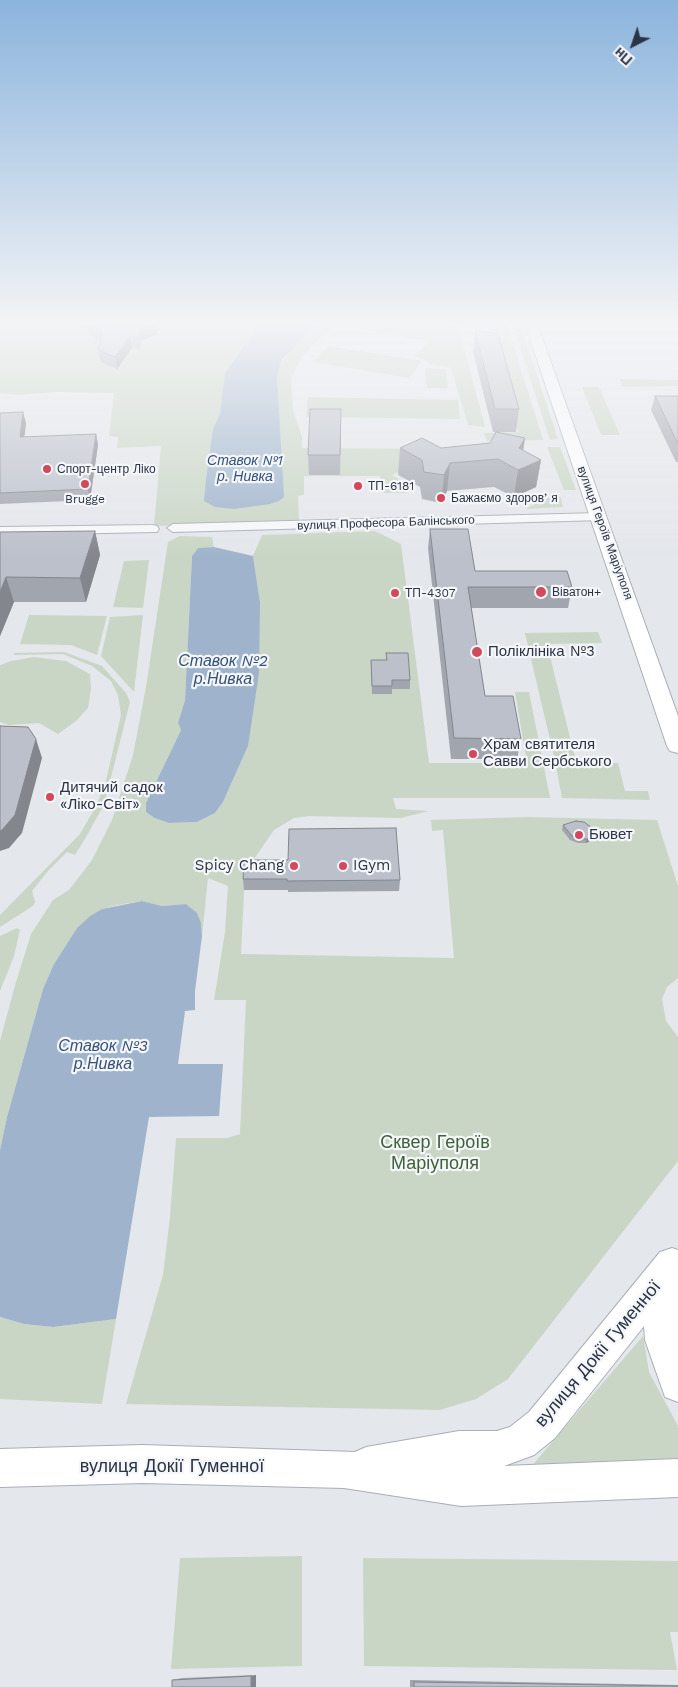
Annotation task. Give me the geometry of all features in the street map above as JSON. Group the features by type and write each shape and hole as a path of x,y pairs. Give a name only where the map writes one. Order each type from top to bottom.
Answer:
{"street":[{"name":"вулиця Героїв Маріуполя","path":"558,400 678,746"},
{"name":"вулиця Професора Балінського","path":"173,528 599,517"},
{"path":"0,531 153,529"},
{"path":"675,1260 660,1299 662,1340 678,1384"},
{"name":"вулиця Докії Гуменної","path":"344,1469 459,1450 497,1450 521,1442 542,1425 675,1260"},
{"name":"вулиця Докії Гуменної","path":"0,1468 143,1464 344,1469 461,1487 678,1478"}],"green space":[{"path":"113,400 292,400 293,410 302,437 302,448 454,449 392,475 410,486 407,493 383,493 380,476 304,476 304,495 298,496 299,523 154,526 161,446 117,448 118,437 109,436"},
{"path":"308,400 444,400 458,400 460,419 306,417"},
{"path":"460,400 478,400 485,427 468,425"},
{"path":"509,400 530,400 543,440 487,441 484,433 518,432"},
{"path":"537,400 545,400 558,439 550,440"},
{"path":"587,400 605,400 620,435 601,435"},
{"path":"547,447 560,447 576,490 564,490"},
{"path":"554,495 559,495 563,507 525,509"},
{"name":"Сквер Героїв Маріуполя","path":"375,531 401,544 429,763 527,763 515,692 529,692 550,798 393,798 396,809 428,811 401,818 309,816 294,818 274,830 245,872 241,954 454,958 443,830 432,831 431,820 526,817 657,820 678,886 678,978 667,987 662,999 666,1021 678,1037 678,1161 508,1379 476,1399 440,1410 126,1404 163,1275 176,1138 227,1138 240,1134 246,1000 214,1000 225,932 228,886 208,878 202,936 201,923 186,904 162,906 142,901 102,909 90,916 77,928 54,964 43,989 7,1117 0,1150 0,1041 14,989 31,934 53,900 69,890 92,860 112,820 133,755 146,687 168,542 180,536 212,537 214,547 198,548 192,556 185,700 178,723 181,730 146,803 169,823 197,822 215,813 223,802 248,746 260,602 253,556 262,535"},
{"path":"149,560 143,608 113,607 124,561"},
{"path":"29,615 107,616 97,655 71,645 20,644"},
{"path":"143,615 134,692 101,656 110,617"},
{"path":"598,632 602,643 547,644 576,762 618,763 625,791 648,791 650,800 562,798 525,633"},
{"path":"64,652 102,666 126,693 130,702 104,805 86,837 75,855 67,852 32,891 35,902 33,906 0,927 0,915 80,834 95,808 105,785 121,715 118,695 111,681 92,666 63,654 14,655 14,653"},
{"path":"34,657 66,661 90,674 91,688 88,708 76,721 58,734 39,723 9,725 0,722 0,665"},
{"path":"17,928 20,930 14,956 0,991 0,936"},
{"path":"0,1317 24,1324 53,1327 116,1319 102,1404 0,1399"},
{"path":"643,1336 649,1372 678,1426 678,1466 530,1468"},
{"path":"302,1556 302,1666 171,1669 180,1558"},
{"path":"363,1558 678,1561 678,1632 670,1632 677,1670 364,1666"}],"water":[{"name":"Ставок №1 р. Нивка","path":"222,400 278,400 284,497 279,501 234,509 215,507 204,501 213,429 220,414"},
{"name":"Ставок №2 р.Нивка","path":"214,547 253,556 260,602 259,673 248,746 223,802 215,813 197,822 169,823 155,818 146,812 146,803 181,730 178,723 185,700 192,556 198,548"},
{"name":"Ставок №3 р.Нивка","path":"142,901 162,906 186,904 197,913 201,923 202,936 195,991 195,1010 185,1011 178,1064 223,1064 219,1116 149,1117 116,1319 53,1327 24,1324 0,1317 0,1150 7,1117 43,989 54,964 77,928 90,916 102,909"}],"building":[{"path":"493,400 516,400 519,409 495,409"},
{"path":"657,400 678,400 678,444"},
{"path":"310,409 341,409 340,455 308,455"},
{"name":"Спорт-центр Ліко","path":"23,412 20,437 96,434 88,489 0,493 0,413"},
{"path":"496,432 525,438 519,448 541,460 518,470 498,459 450,463 444,475 424,472 422,460 400,448 422,438 441,448 490,443"},
{"path":"430,529 468,529 475,571 567,571 572,587 468,587 485,696 513,696 521,739 454,738"},
{"path":"95,531 80,578 6,577 0,592 0,532"},
{"path":"386,653 408,653 410,680 392,680 392,686 372,686 371,660 387,660"},
{"path":"0,726 28,727 36,739 15,815 0,831"},
{"path":"576,821 584,822 599,833 587,839 579,839 572,836 563,825"},
{"path":"396,828 400,880 287,881 287,879 243,879 244,860 288,860 289,829"},
{"path":"251,1676 251,1687 172,1687 172,1680"},
{"path":"414,1682 678,1686 678,1687 414,1687"}],"place":[{"name":"Спорт-центр Ліко","path":"47,469"},
{"name":"Brugge","path":"85,484"},
{"name":"ТП-6181","path":"358,486"},
{"name":"Бажаємо здоровʼя","path":"441,498"},
{"name":"Віватон+","path":"541,592"},
{"name":"ТП-4307","path":"395,593"},
{"name":"Поліклініка №3","path":"477,652"},
{"name":"Храм святителя Савви Сербського","path":"473,754"},
{"name":"Дитячий садок «Ліко-Світ»","path":"50,797"},
{"name":"Бювет","path":"579,835"},
{"name":"Spicy Chang","path":"294,866"},
{"name":"IGym","path":"343,866"}]}
